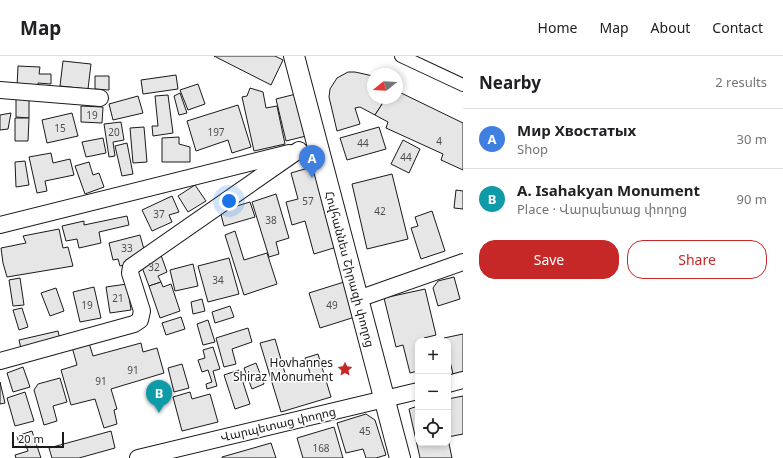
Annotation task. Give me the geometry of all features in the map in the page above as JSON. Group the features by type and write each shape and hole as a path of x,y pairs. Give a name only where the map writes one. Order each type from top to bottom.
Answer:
{"street":[{"name":"Հովհաննես Շիրազի փողոց","path":"294,56 400,458"},
{"path":"401,56 463,85"},
{"path":"0,90 100,98"},
{"path":"0,225 299,150 317,144"},
{"path":"0,361 134,324 140,320 142,311 130,273 131,267 299,150"},
{"path":"358,299 463,262"},
{"path":"451,383 463,380"},
{"name":"Վարպետաց փողոց","path":"138,458 415,392"}],"building":[{"path":"214,56 275,56 283,60 271,85"},
{"path":"63,61 91,64 88,89 60,86"},
{"path":"18,66 40,67 39,74 51,74 51,84 38,83 38,88 17,87"},
{"path":"348,72 367,75 367,104 382,104 375,115 360,107 355,108 360,124 337,131 329,97 330,89 337,78"},
{"path":"176,75 178,89 143,94 141,80"},
{"path":"95,76 109,76 109,90 95,89"},
{"path":"198,84 205,104 188,110 180,90"},
{"path":"250,88 263,92 266,108 277,106 285,144 254,151 242,97 247,96"},
{"path":"180,93 187,113 179,115 174,96"},
{"path":"296,94 306,136 286,141 276,99"},
{"path":"403,94 463,123 463,170 441,160 443,154 386,128 388,122 375,115 382,104 403,104"},
{"path":"16,95 29,95 29,118 16,117"},
{"path":"168,95 173,133 153,136 152,126 158,126 155,96"},
{"path":"138,96 143,113 113,120 109,104"},
{"path":"238,105 251,147 232,153 228,140 196,151 187,121"},
{"path":"81,106 103,107 102,123 81,122"},
{"path":"11,113 8,129 0,130 0,115"},
{"path":"72,113 78,136 47,143 42,120"},
{"path":"15,118 29,118 28,141 15,141"},
{"path":"121,122 124,140 113,142 115,156 109,157 104,124"},
{"path":"144,127 147,162 133,163 130,128"},
{"path":"379,127 386,149 347,160 340,138"},
{"path":"179,137 179,144 190,147 190,162 162,162 162,138"},
{"path":"103,138 106,153 86,157 82,142"},
{"path":"403,140 420,149 409,173 391,164"},
{"path":"127,143 133,174 122,176 115,146"},
{"path":"51,153 53,163 70,159 74,175 45,181 47,191 37,193 29,157"},
{"path":"25,161 29,185 16,187 15,162"},
{"path":"89,162 93,175 99,173 104,187 85,194 75,166"},
{"path":"315,166 337,247 314,254 305,221 292,225 286,202 298,199 291,173"},
{"path":"392,174 408,239 367,249 352,184"},
{"path":"195,185 206,201 188,212 178,196"},
{"path":"456,190 463,191 463,209 454,208"},
{"path":"276,194 289,238 276,242 279,254 269,257 252,202"},
{"path":"172,196 179,212 169,215 172,222 152,231 142,210"},
{"path":"250,202 255,217 224,226 220,211"},
{"path":"432,211 445,251 421,259 411,228 418,226 415,217"},
{"path":"127,216 129,225 99,232 101,243 79,248 77,239 66,241 62,226 84,221 84,225"},
{"path":"59,229 63,248 68,247 73,266 7,277 1,248 26,243 23,236"},
{"path":"235,231 244,260 267,253 277,284 244,295 225,235"},
{"path":"140,235 145,253 131,257 133,263 120,266 118,259 113,260 109,243"},
{"path":"161,255 167,272 158,276 161,282 149,286 140,262"},
{"path":"229,258 239,294 208,302 198,266"},
{"path":"193,264 198,286 175,291 170,270"},
{"path":"454,277 460,299 438,306 433,288 438,281"},
{"path":"20,278 24,305 13,306 9,280"},
{"path":"161,282 163,287 171,284 180,311 160,318 149,286"},
{"path":"344,282 355,317 320,328 309,293"},
{"path":"127,284 131,310 110,313 106,287"},
{"path":"94,287 101,318 80,322 73,292"},
{"path":"56,288 64,311 50,316 41,293"},
{"path":"425,289 436,335 424,338 415,338 415,372 410,373 403,345 396,347 384,298"},
{"path":"202,299 205,311 193,314 191,302"},
{"path":"230,306 234,317 215,323 212,312"},
{"path":"22,308 28,327 19,330 13,310"},
{"path":"181,317 185,329 166,335 162,323"},
{"path":"208,320 215,342 203,345 197,324"},
{"path":"248,328 252,342 232,349 236,364 224,367 216,338"},
{"path":"58,331 60,340 21,349 19,340"},
{"path":"463,334 463,372 453,374 451,366 451,338 444,338"},
{"path":"275,339 287,380 310,373 305,358 318,354 331,397 281,412 260,343"},
{"path":"89,343 93,356 141,343 143,352 157,348 164,373 111,389 117,409 114,410 117,424 104,428 95,399 71,405 61,370 77,365 72,347"},
{"path":"213,347 220,369 213,371 217,386 207,389 206,384 212,382 208,370 202,372 198,360 205,358 203,350"},
{"path":"256,363 264,384 252,389 244,368"},
{"path":"182,364 189,388 174,392 168,368"},
{"path":"23,367 30,387 13,392 7,373"},
{"path":"239,370 250,404 235,409 224,375"},
{"path":"60,378 67,402 53,406 57,421 44,425 34,390 38,384"},
{"path":"0,382 5,403 0,404"},
{"path":"25,392 34,421 15,426 7,398"},
{"path":"190,392 192,399 210,394 218,422 182,431 173,397"},
{"path":"463,396 463,434 451,436 451,410 451,398"},
{"path":"415,407 415,436 409,409"},
{"path":"366,414 375,420 386,455 376,458 366,458 363,449 346,453 337,423"},
{"path":"334,427 343,458 303,458 297,438"},
{"path":"32,431 41,458 16,458 15,455 28,451 24,441 19,443 17,436"},
{"path":"111,431 115,448 79,458 52,458 49,448"},
{"path":"271,443 276,458 222,458 222,457"},
{"path":"417,446 449,446 452,458 420,458"}],"place":[{"name":"Мир Хвостатых","path":"312,178"},
{"name":"Hovhannes Shiraz Monument","path":"345,369"},
{"name":"A. Isahakyan Monument","path":"159,413"}]}
